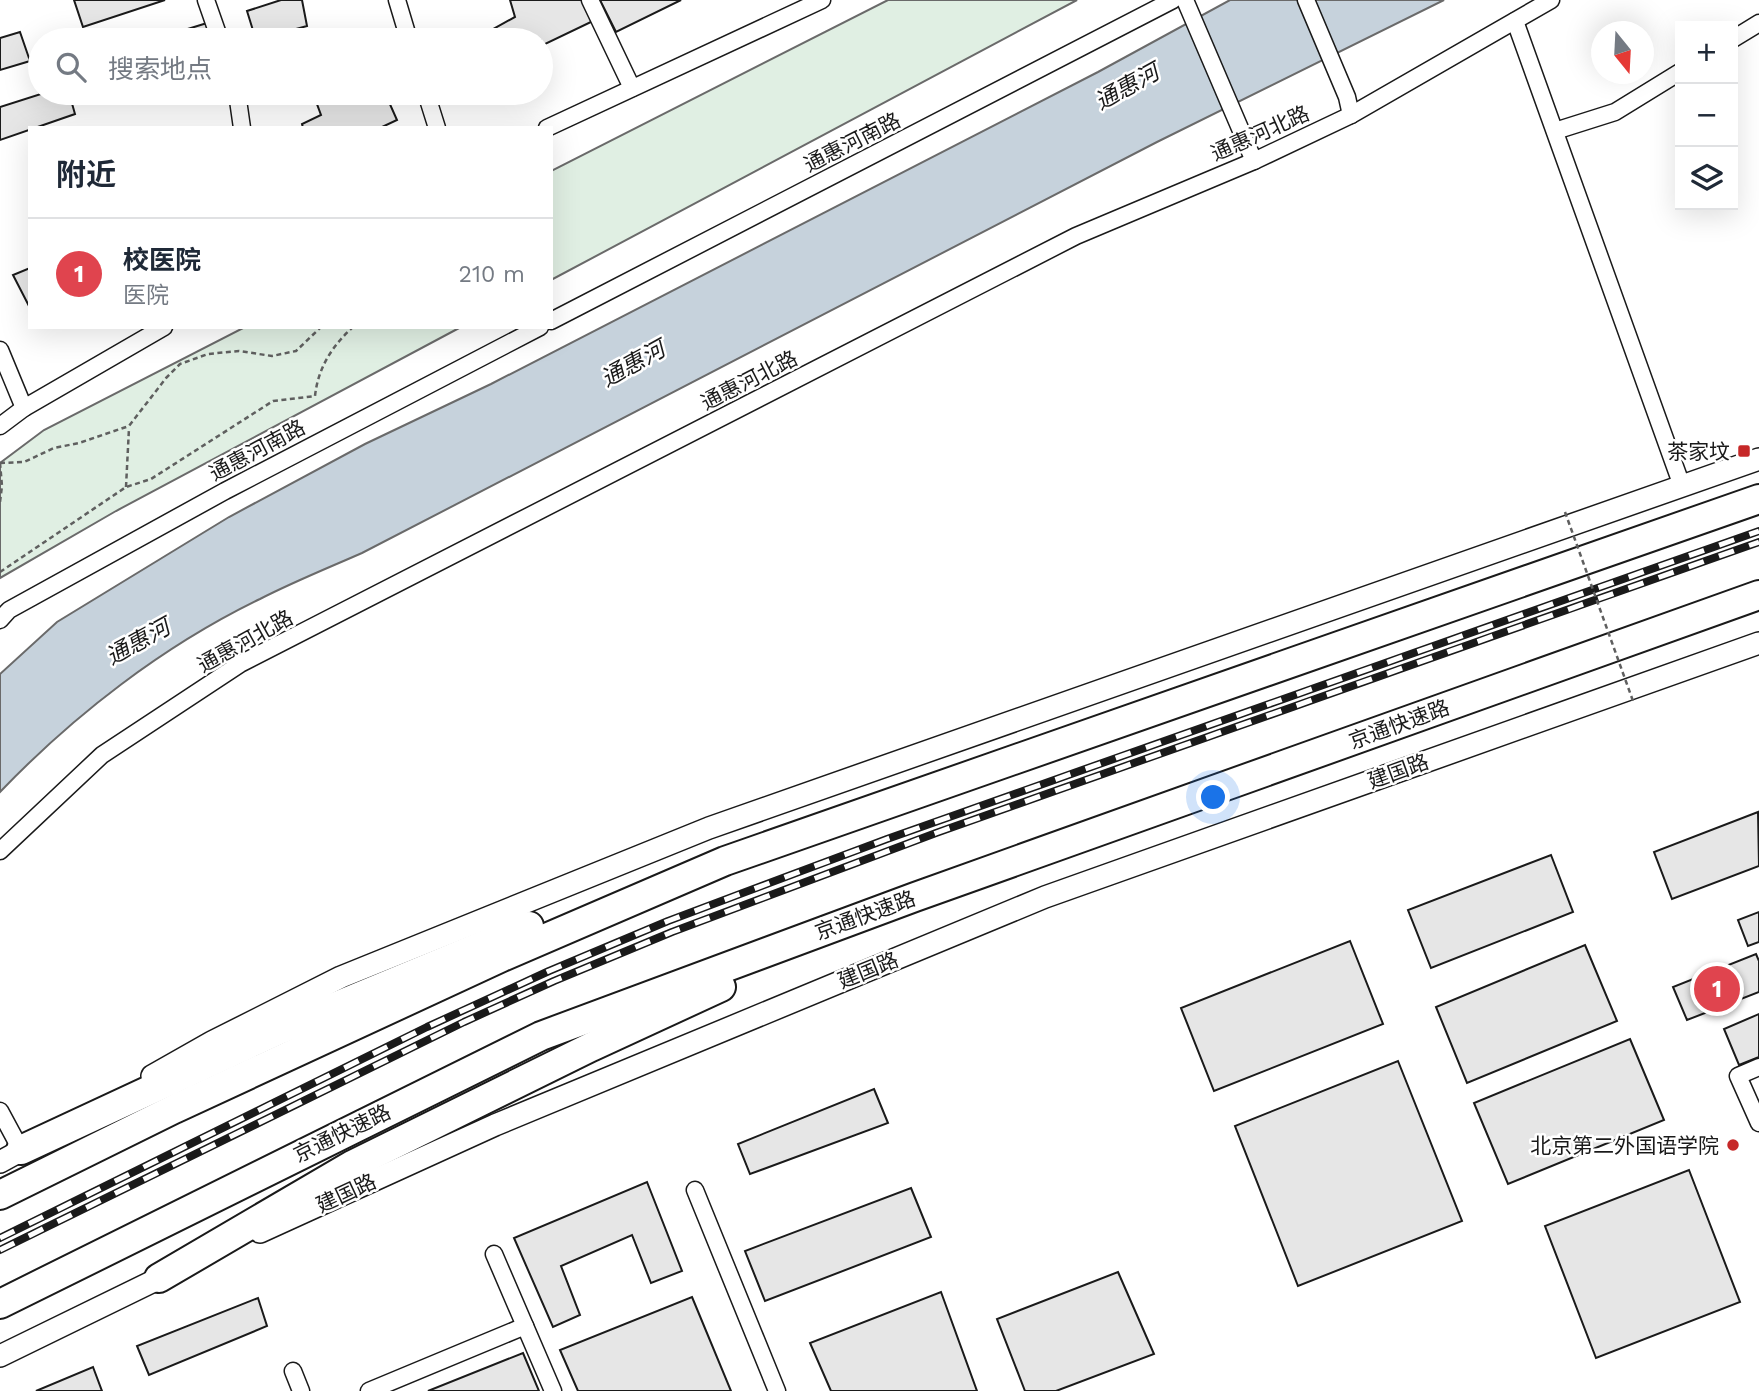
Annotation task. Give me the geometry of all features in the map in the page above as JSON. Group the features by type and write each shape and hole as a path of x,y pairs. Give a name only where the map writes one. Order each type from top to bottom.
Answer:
{"highway":[{"path":"11,1156 279,1030 516,930 725,861 1759,499"},
{"name":"京通快速路","path":"0,1304 541,1036 915,897 1759,595"},
{"path":"0,1195 174,1109 489,963 725,861"},
{"path":"159,1278 352,1165 592,1047 915,897"}],"main road":[{"path":"11,1156 212,1042 341,977 520,903 723,823 1759,459"},
{"name":"建国路","path":"0,1356 159,1278 495,1125 1045,897 1759,643"}],"street":[{"path":"206,0 216,28"},
{"path":"397,0 405,28"},
{"path":"590,0 632,88"},
{"path":"551,126 822,0"},
{"name":"通惠河南路","path":"553,320 1173,0"},
{"path":"1185,0 1254,160"},
{"path":"1306,0 1347,97 1351,115"},
{"name":"通惠河北路","path":"0,850 102,755 240,664 1076,236 1254,160 1351,115 1550,0"},
{"path":"1515,21 1682,486"},
{"path":"1738,36 1759,23"},
{"path":"1555,131 1615,112 1675,75"},
{"path":"239,105 242,126"},
{"path":"430,105 436,126"},
{"path":"0,426 24,408 161,329"},
{"name":"通惠河南路","path":"0,620 9,610 225,491 536,329"},
{"path":"0,350 24,408"},
{"path":"1759,1068 1738,1076 1759,1123"},
{"path":"0,1111 11,1156"},
{"path":"695,1190 777,1391"},
{"path":"494,1254 553,1391"},
{"path":"369,1391 525,1326"},
{"path":"293,1371 301,1391"}],"path":[{"path":"0,502 0,463 24,462 54,448 79,443 129,426 180,364 208,354 239,351 272,356 296,351 319,329"},
{"path":"0,572 126,487 151,479 273,401 314,397 316,383 330,351 351,329"},
{"path":"126,487 129,426"},
{"path":"1565,512 1633,701"}],"green space":[{"path":"888,0 1077,0 553,279 553,170"},
{"path":"241,329 457,329 116,511 0,578 0,463 44,430"}],"water":[{"name":"通惠河","path":"1230,0 1444,0 1157,142 362,553 224,618 121,684 58,736 0,792 0,674 57,622 229,517 365,444 491,384 1098,72"}],"building":[{"path":"74,0 165,0 83,27"},
{"path":"281,0 302,0 307,26 252,28 247,11"},
{"path":"510,0 582,0 593,21 553,40 553,28 495,28 515,17"},
{"path":"600,0 681,0 616,32"},
{"path":"207,23 209,28 191,28"},
{"path":"20,32 28,62 0,70 0,38"},
{"path":"28,98 28,105 72,105 75,114 40,126 28,126 28,130 0,140 0,107"},
{"path":"317,105 390,105 397,120 384,126 302,126 321,115"},
{"path":"28,269 28,304 13,275"},
{"path":"1758,812 1759,866 1672,899 1654,852"},
{"path":"1551,855 1573,912 1431,968 1408,910"},
{"path":"1759,912 1759,942 1748,946 1738,920"},
{"path":"1350,941 1383,1024 1214,1091 1181,1008"},
{"path":"1585,945 1617,1021 1467,1083 1436,1007"},
{"path":"1756,954 1759,961 1759,992 1687,1020 1673,987"},
{"path":"1759,1014 1759,1057 1739,1065 1724,1029"},
{"path":"1630,1039 1664,1120 1508,1184 1474,1103"},
{"path":"1398,1061 1462,1221 1298,1286 1235,1126"},
{"path":"874,1089 888,1123 750,1174 738,1144"},
{"path":"1689,1170 1740,1302 1596,1358 1545,1226"},
{"path":"647,1182 682,1271 651,1283 632,1235 561,1266 580,1315 553,1327 514,1238"},
{"path":"911,1188 931,1237 765,1301 745,1251"},
{"path":"1118,1272 1154,1354 1056,1391 1025,1391 997,1319"},
{"path":"941,1292 977,1391 831,1391 810,1343"},
{"path":"692,1297 731,1391 578,1391 560,1350"},
{"path":"258,1298 267,1326 149,1375 137,1346"},
{"path":"523,1353 539,1391 428,1391"},
{"path":"93,1367 102,1391 36,1391"}],"railway":[{"path":"0,1238 427,1027 549,971 668,921 887,839 1759,531"},
{"path":"0,1250 464,1022 672,932 936,833 1759,542"}],"place":[{"name":"茶家坟","path":"1744,451"},
{"name":"校医院","path":"1717,989"},
{"name":"北京第二外国语学院","path":"1733,1145"}]}
